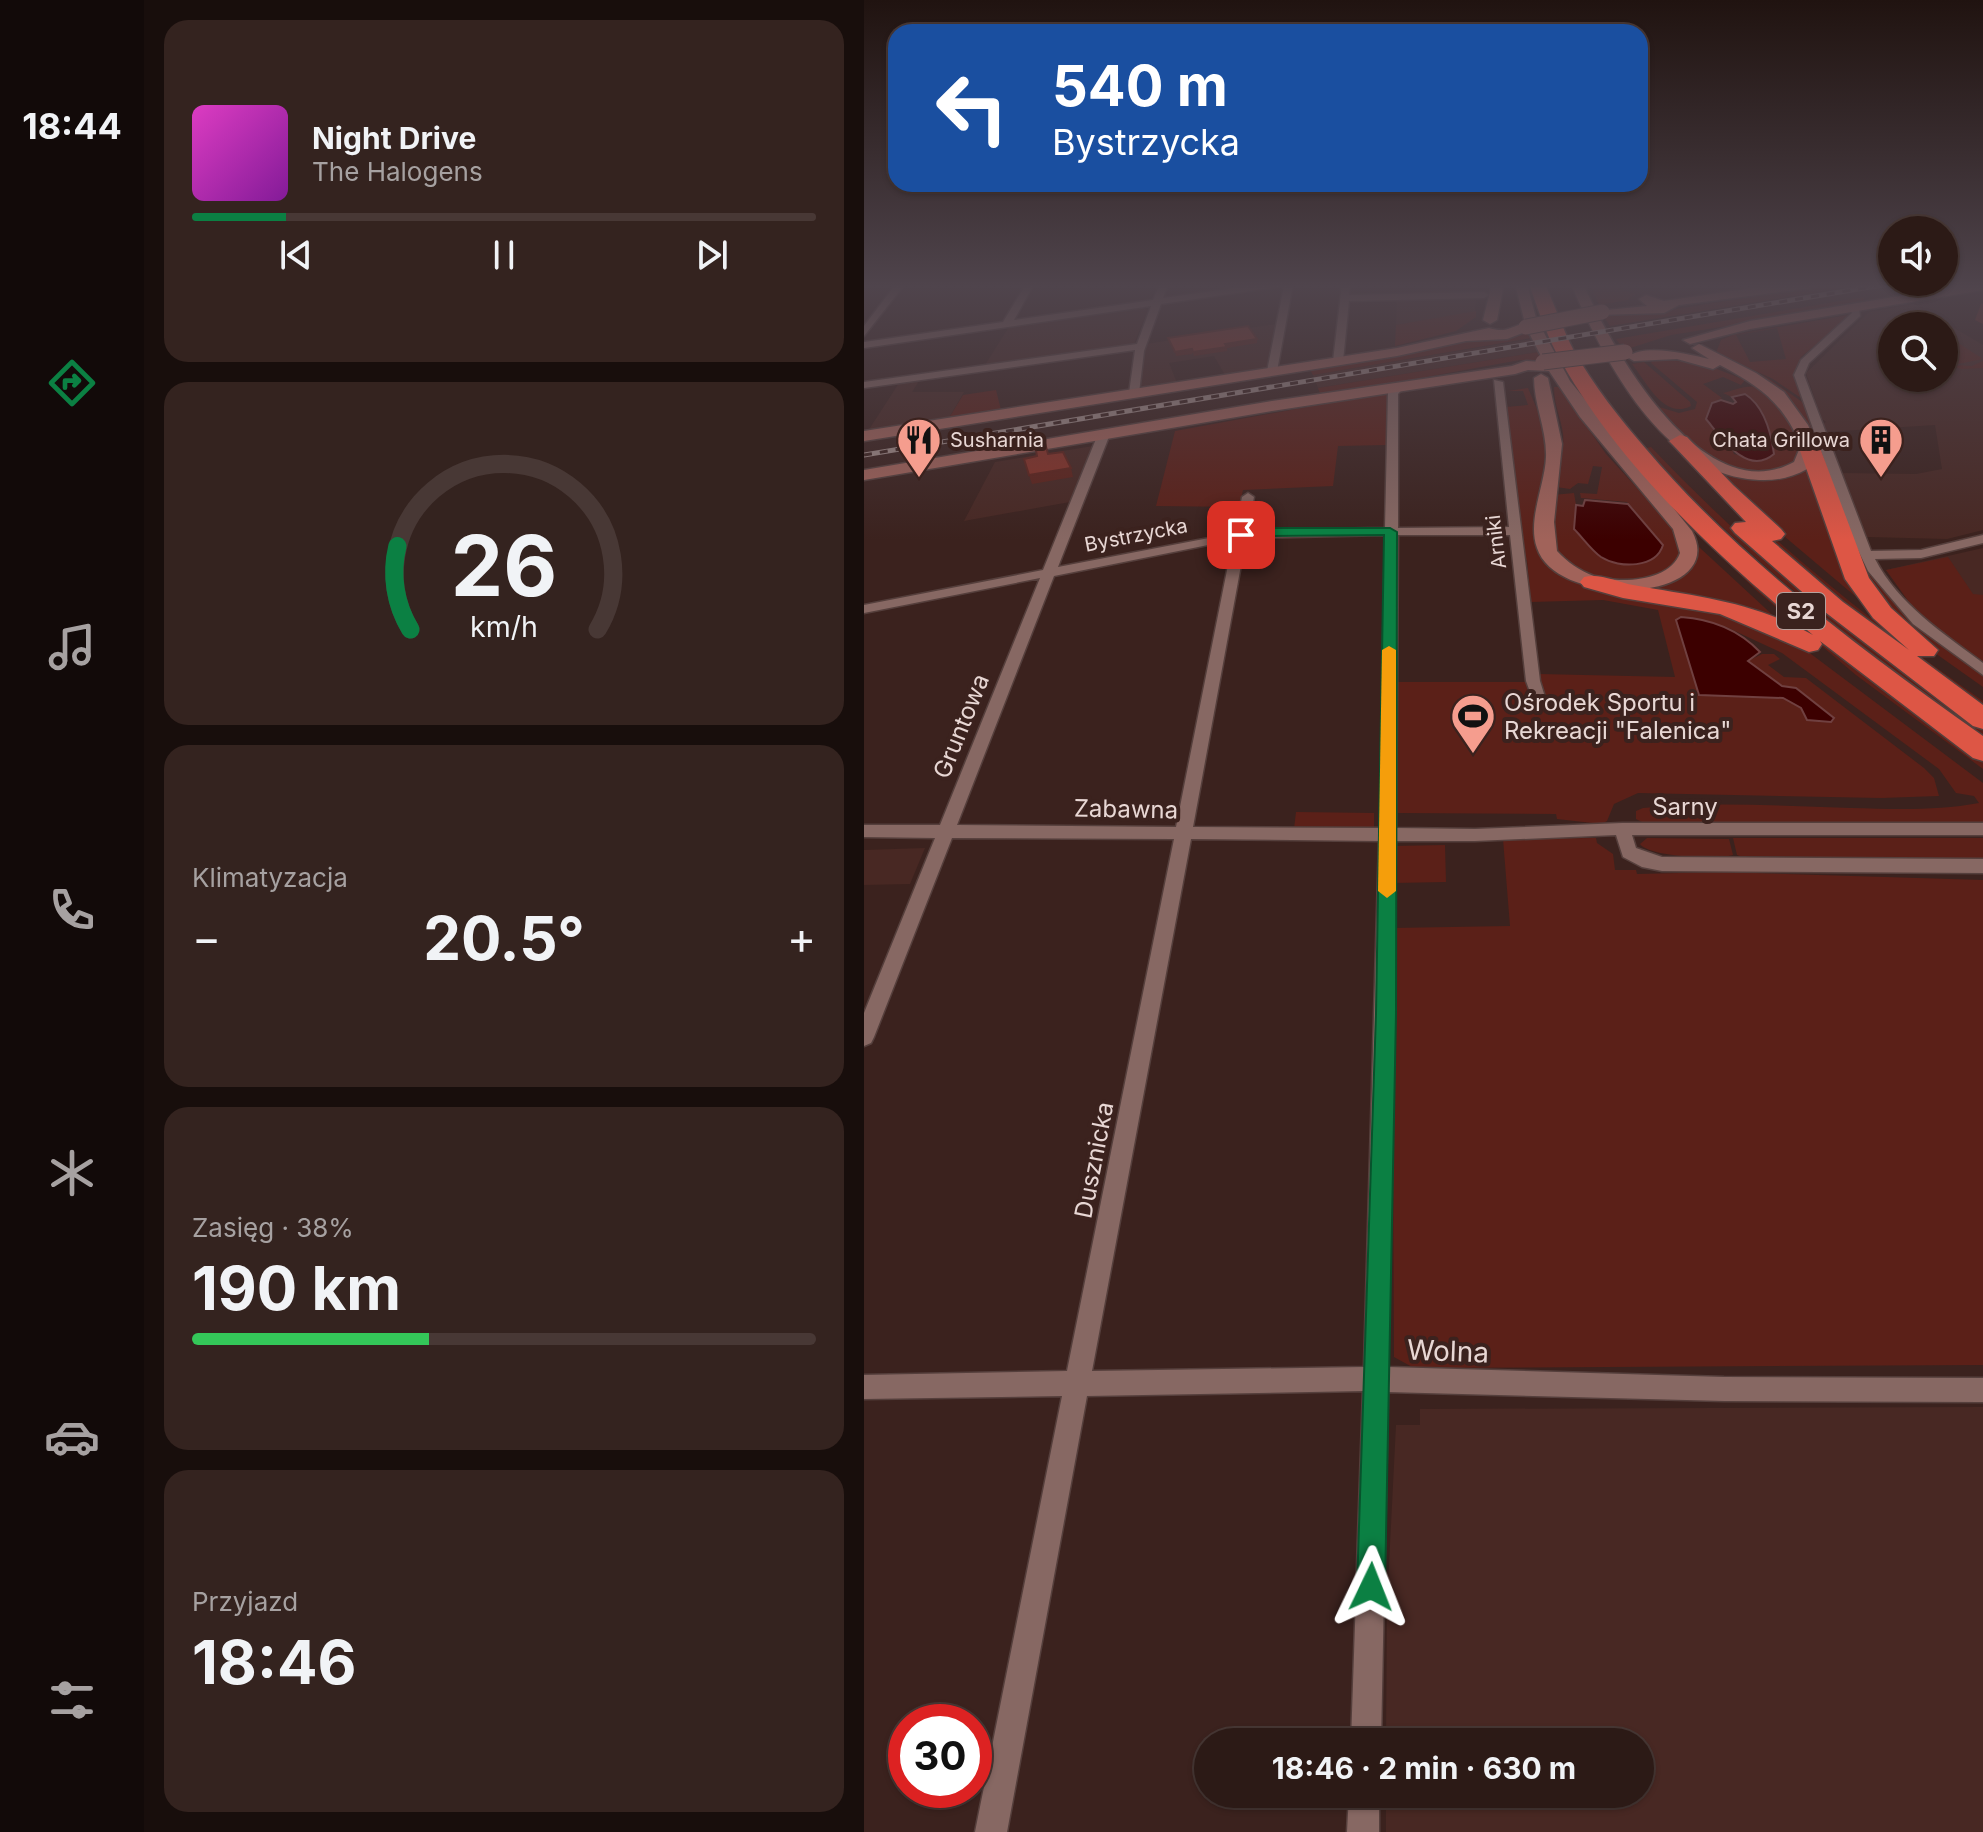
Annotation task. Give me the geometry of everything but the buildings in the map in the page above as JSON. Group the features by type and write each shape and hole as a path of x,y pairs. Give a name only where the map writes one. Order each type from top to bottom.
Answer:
{"highway":[{"name":"S2","path":"1577,369 1627,440 1677,496 1808,617 1983,751"},
{"name":"S2","path":"1604,369 1642,423 1698,485 1753,537 1834,607 1983,719"},
{"path":"1680,441 1725,490 1794,552 1868,612 1983,695"},
{"path":"1809,445 1849,560 1863,589 1882,613 1953,674"},
{"path":"1670,512 1718,561 1809,644 1983,778"},
{"path":"1593,582 1619,591 1718,605 1758,618 1809,644"}],"main road":[{"path":"864,436 1231,381 1283,369"},
{"path":"864,475 1390,390 1491,369"},
{"path":"1534,369 1538,372 1551,369"},
{"path":"1538,372 1555,448 1544,518 1546,549 1570,572 1593,582 1643,584 1673,574 1685,565 1690,547 1681,528 1574,398 1558,369"},
{"path":"1460,377 1558,369"},
{"path":"1624,369 1680,441 1714,466 1755,476 1780,474 1798,468 1804,462 1809,445 1789,406 1750,377 1734,369"},
{"path":"1726,369 1750,377"},
{"path":"1538,372 1553,431"}],"street":[{"path":"864,385 974,369"},
{"path":"1127,395 1134,369"},
{"path":"1801,369 1798,372 1866,555 1918,621 1983,670"},
{"name":"Arniki","path":"1498,382 1533,681 1538,697"},
{"path":"1366,1728 1388,834 1390,390"},
{"name":"Gruntowa","path":"864,1037 1104,434"},
{"name":"Dusznicka","path":"991,1832 1248,497"},
{"name":"Bystrzycka","path":"864,609 1257,532 1515,531"},
{"path":"1866,555 1921,554 1983,539"},
{"path":"1622,829 1629,852 1638,859 1662,864 1983,866"},
{"name":"Sarny","path":"1388,834 1475,835 1622,829 1983,829"},
{"name":"Zabawna","path":"864,831 1388,834"},
{"name":"Wolna","path":"864,1387 1377,1379 1724,1389 1983,1390"},
{"path":"1363,1832 1364,1808"}],"shaded area":[{"path":"1142,369 1172,369 1177,383 1146,387 1140,385"},
{"path":"1222,369 1263,369 1225,375"},
{"path":"1310,369 1346,369 1313,375"},
{"path":"1346,369 1431,369 1318,388 1313,375"},
{"path":"1431,369 1468,369 1321,396 1318,388"},
{"path":"1636,369 1653,369 1691,406 1672,408 1650,389"},
{"path":"1659,369 1718,369 1745,380 1741,385 1723,377 1703,384 1722,398 1712,403 1734,454 1757,460 1745,394 1732,397 1723,393 1748,387 1763,390 1784,414 1799,442 1802,449 1795,464 1752,471 1718,461 1688,439 1659,407 1679,413 1695,409 1697,402"},
{"path":"1745,369 1768,378 1805,404 1851,532 1869,571 1901,610 1930,637 1983,675 1983,687 1918,641 1866,586 1799,411 1778,389"},
{"path":"1752,369 1796,369 1804,400"},
{"path":"1810,369 1878,369 1878,392 1958,392 1958,369 1983,369 1983,530 1947,539 1866,537 1841,473 1916,474 1942,469 1935,425 1826,432 1823,424 1826,422 1822,419 1806,373"},
{"path":"921,378 912,392 964,392 949,418 868,431 901,380"},
{"path":"1554,387 1559,387 1606,454 1678,533 1683,552 1674,568 1647,580 1613,580 1580,570 1558,551 1552,531 1553,495 1574,493 1574,529 1606,558 1623,561 1663,545 1627,502 1581,498 1580,493 1597,494 1602,467 1593,466 1588,484 1578,483 1570,489 1556,487 1563,441"},
{"path":"1528,388 1542,421 1546,447 1535,536 1540,553 1556,571 1592,587 1718,610 1795,642 1983,783 1983,823 1646,824 1636,819 1636,811 1643,808 1669,806 1915,809 1979,803 1974,796 1956,793 1939,769 1782,653 1724,626 1699,695 1783,698 1801,708 1833,717 1796,688 1782,686 1748,661 1762,654 1774,654 1780,659 1768,665 1784,677 1806,678 1924,768 1934,778 1939,796 1881,798 1638,793 1614,804 1607,821 1601,824 1557,819 1556,814 1398,813 1398,682 1526,682 1534,694 1542,696 1539,674 1675,677 1658,610 1603,600 1531,602 1527,560 1523,560 1506,407 1528,405 1523,391 1508,391"},
{"path":"996,390 1001,410 949,418 963,395"},
{"path":"1389,392 1387,445 1338,446 1333,486 1243,490 1239,507 1156,506 1175,431"},
{"path":"1745,394 1762,412 1769,429 1774,454 1764,460 1754,461 1736,452 1706,419 1712,403 1721,400 1733,404 1736,402 1732,397"},
{"path":"1093,446 1070,502 964,521 995,462"},
{"path":"1651,447 1729,524 1810,597 1895,666 1983,731 1983,737 1850,637 1764,566 1646,448"},
{"path":"1626,451 1945,734 1983,762 1983,769 1856,675 1758,592 1671,509"},
{"path":"1687,455 1792,554 1866,615 1983,701 1983,707 1789,556 1681,456"},
{"path":"1807,466 1868,607 1771,525 1713,469 1746,478"},
{"path":"1585,500 1628,504 1663,545 1659,553 1645,562 1627,565 1601,557 1574,529 1576,505 1583,506"},
{"path":"1699,547 1778,620 1636,588 1675,578"},
{"path":"1983,548 1983,661 1904,594 1886,570"},
{"path":"1948,557 1973,594 1983,595 1983,663 1911,605 1886,570"},
{"path":"1681,617 1714,623 1734,632 1760,652 1748,661 1782,686 1796,688 1834,718 1831,722 1807,720 1801,708 1783,698 1699,695 1676,620"},
{"path":"1296,812 1374,813 1374,828 1294,829"},
{"path":"1596,838 1597,843 1613,854 1615,870 1636,870 1637,874 1723,872 1983,880 1983,1365 1414,1368 1394,1357 1392,928 1510,926 1503,839"},
{"path":"1647,838 1729,839 1733,855 1669,855 1640,844"},
{"path":"1733,838 1983,838 1983,859 1740,856 1737,855"},
{"path":"1445,845 1446,882 1393,883 1393,846"},
{"path":"925,848 910,884 864,885 864,850"},
{"path":"1983,1407 1983,1832 1386,1832 1386,1808 1654,1808 1654,1728 1386,1728 1387,1605 1396,1425 1420,1425 1420,1409"}],"railway":[{"path":"864,455 1376,369"}],"slow traffic":[{"path":"1387,891 1389,650"}],"place":[{"name":"Susharnia","path":"919,479"},
{"name":"Chata Grillowa","path":"1881,479"},
{"name":"Ośrodek Sportu i Rekreacji \"Falenica\"","path":"1473,755"}],"route":[{"path":"1241,535 1257,532 1390,532 1386,1013 1371,1587"}]}
